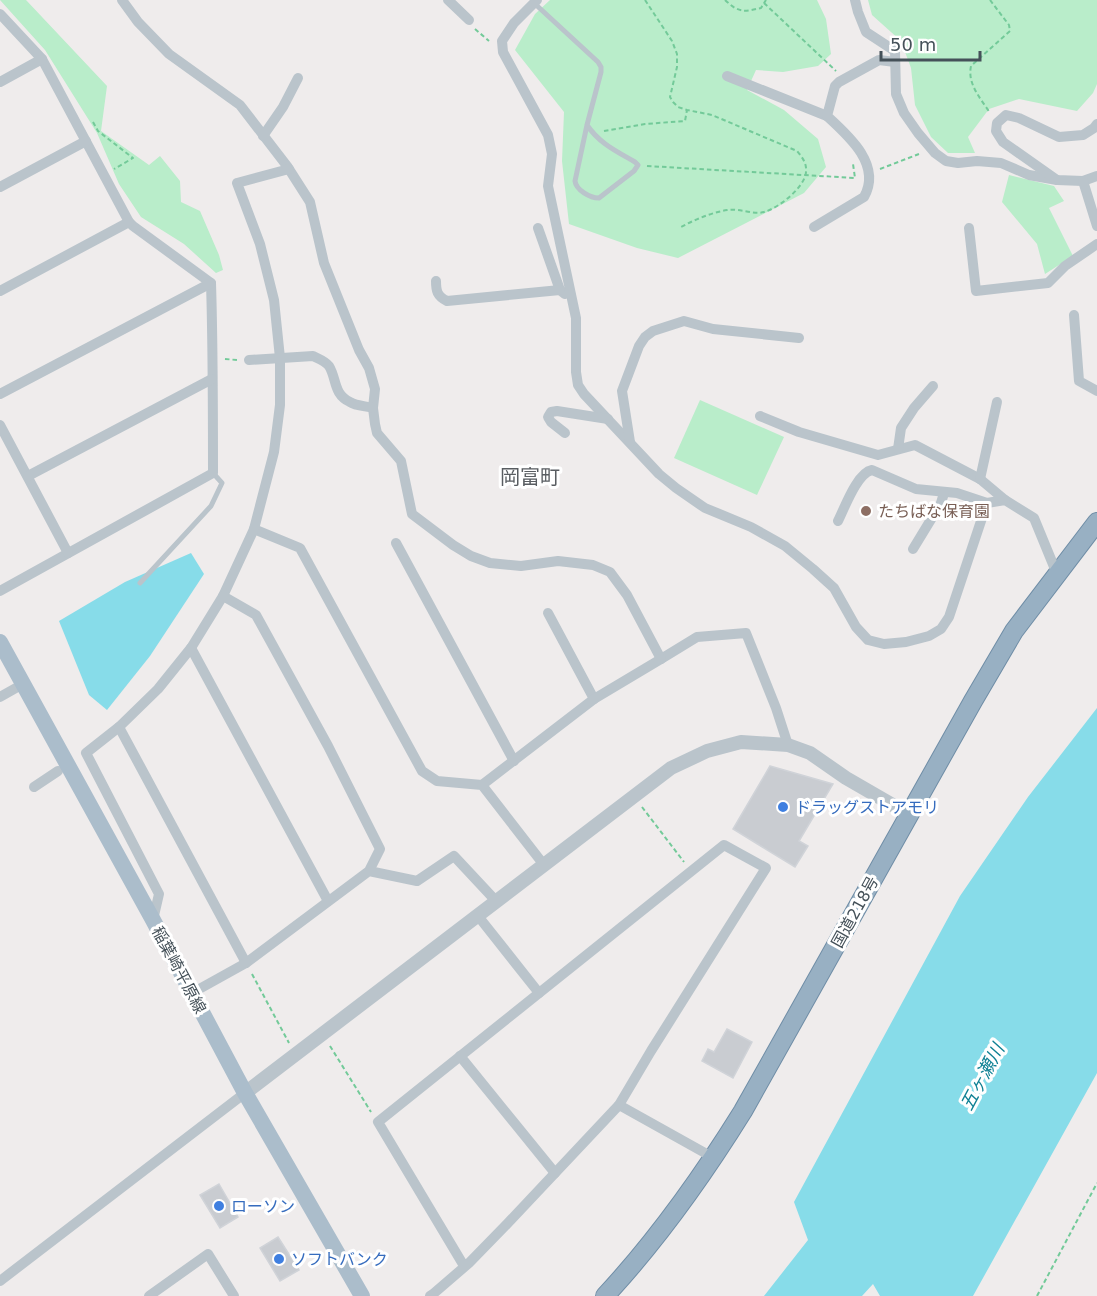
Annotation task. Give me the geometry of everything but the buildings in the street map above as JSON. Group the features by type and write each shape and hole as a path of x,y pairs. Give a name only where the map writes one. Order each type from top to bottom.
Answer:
{"highway":[{"name":"国道218号","path":"605,1296 657,1237 714,1158 743,1112 1014,631 1097,522"}],"main road":[{"name":"稲葉崎平原線","path":"0,642 245,1093 362,1296"}],"street":[{"path":"122,0 138,22 169,54 240,105 289,169 310,202 324,263 359,350 369,368 375,389 373,408 377,433 400,461 412,514 453,545 471,556 490,563 521,566 558,561 593,565 610,572 627,595 661,659"},
{"path":"448,0 469,20"},
{"path":"855,0 866,32 895,51 896,94 904,113 918,133 946,161 1000,164 1029,175 1057,180 1083,181 1097,176"},
{"path":"536,2 514,23 502,40 502,44 503,52 548,135 552,154 548,186 576,318 576,372 578,385 584,394 659,474 676,488 705,508 751,527 785,546 813,569 834,588 856,627 868,640 884,644 906,642 929,636 941,628 949,617 987,503"},
{"path":"0,14 42,59 129,222 211,282"},
{"path":"0,82 42,59"},
{"path":"827,116 835,86 879,60 896,62"},
{"path":"727,76 827,116 847,135 860,152 870,179 864,197 814,227"},
{"path":"263,136 283,107 298,78"},
{"path":"1057,180 1003,142 996,131 997,123 1006,116 1019,118 1059,137 1083,135 1097,124"},
{"path":"0,187 86,141"},
{"path":"153,920 159,894 82,755 119,727 158,689 191,648 223,596 254,529 274,452 280,405 280,358 274,300 260,244 237,183 289,169"},
{"path":"1083,181 1097,226"},
{"path":"0,291 129,222"},
{"path":"538,228 560,290 572,298"},
{"path":"969,228 976,291 1048,283 1065,266 1097,244"},
{"path":"436,281 436,292 447,301 560,290"},
{"path":"0,591 213,473 211,282"},
{"path":"0,394 211,282"},
{"path":"1074,315 1079,381 1097,391"},
{"path":"630,442 622,391 639,346 653,331 684,321 713,328 800,338"},
{"path":"249,360 313,357 322,360 329,366 337,390 342,396 350,402 373,408"},
{"path":"28,476 212,379"},
{"path":"898,449 900,428 933,386"},
{"path":"980,479 996,402"},
{"path":"565,434 551,422 548,417 551,412 608,419"},
{"path":"760,416 799,432 878,455 915,445 980,479 1005,500 1034,518 1057,574"},
{"path":"0,426 68,553"},
{"path":"838,521 860,478 866,471 872,470 916,489 957,493 987,503 1005,500"},
{"path":"913,549 944,493"},
{"path":"254,529 300,548 422,771 437,781 482,785 594,699 697,638 746,633 788,745"},
{"path":"396,543 514,761"},
{"path":"192,993 246,963 369,871 380,849 328,746 256,615 223,596"},
{"path":"548,613 594,699"},
{"path":"191,648 328,901"},
{"path":"0,697 23,684"},
{"path":"119,727 246,963"},
{"path":"0,1281 496,900 672,768 707,751 741,742 788,745 810,753 846,778 910,815"},
{"path":"34,787 58,771"},
{"path":"482,785 544,865"},
{"path":"430,1296 464,1266 507,1224 619,1105 766,868 724,845 378,1122 464,1266"},
{"path":"369,871 417,881 454,856 496,900"},
{"path":"478,916 539,993"},
{"path":"460,1056 555,1173"},
{"path":"619,1105 714,1158"},
{"path":"149,1296 208,1254 234,1296"}],"lane":[{"path":"536,2 601,67 601,72 587,125 575,181 579,189 599,198 634,171 638,165 602,142 587,125"},
{"path":"140,583 211,506 222,483 213,473"}],"path":[{"path":"645,0 672,41 677,54 677,67 670,97 673,102 678,107 712,115 797,151 805,160 804,181 778,205 762,212 728,210 696,219 679,228"},
{"path":"725,0 734,9 745,12 761,8 765,2 845,79"},
{"path":"990,0 1009,25 1010,31 971,66 969,74 971,82 997,123"},
{"path":"469,20 470,24 491,42 502,44"},
{"path":"592,133 645,124 685,121 687,110"},
{"path":"93,122 98,131 133,158 104,175"},
{"path":"638,165 855,178 851,156 868,169 932,149"},
{"path":"213,359 249,360"},
{"path":"633,796 692,871"},
{"path":"246,963 296,1055"},
{"path":"323,1035 378,1122"},
{"path":"1037,1296 1097,1183"}],"green space":[{"path":"0,0 26,0 107,86 101,131 149,165 160,156 180,181 181,202 200,211 223,270 216,273 184,244 141,217 119,184 97,133 45,50"},
{"path":"550,0 817,0 826,19 831,54 818,66 783,72 756,70 747,90 784,110 818,139 826,167 804,193 678,258 637,248 569,224 562,161 564,112 515,50 535,14"},
{"path":"868,0 1097,0 1097,84 1093,93 1077,111 1019,99 989,109 968,137 975,153 948,153 931,137 915,105 911,68 901,41 872,15"},
{"path":"1009,175 1054,186 1064,201 1049,208 1073,256 1045,274 1037,244 1002,202"},
{"path":"700,400 784,437 757,495 674,458"}],"water":[{"path":"191,553 204,574 150,656 107,710 89,695 59,621 125,582"},
{"name":"五ヶ瀬川","path":"1097,708 1097,1073 973,1296 880,1296 873,1284 862,1296 764,1296 808,1240 794,1202 960,896 1028,797"}],"place":[{"name":"たちばな保育園","path":"866,511"},
{"name":"ドラッグストアモリ","path":"783,807"},
{"name":"ローソン","path":"219,1206"},
{"name":"ソフトバンク","path":"279,1259"}],"district":[{"name":"岡富町","path":"530,477"}]}
